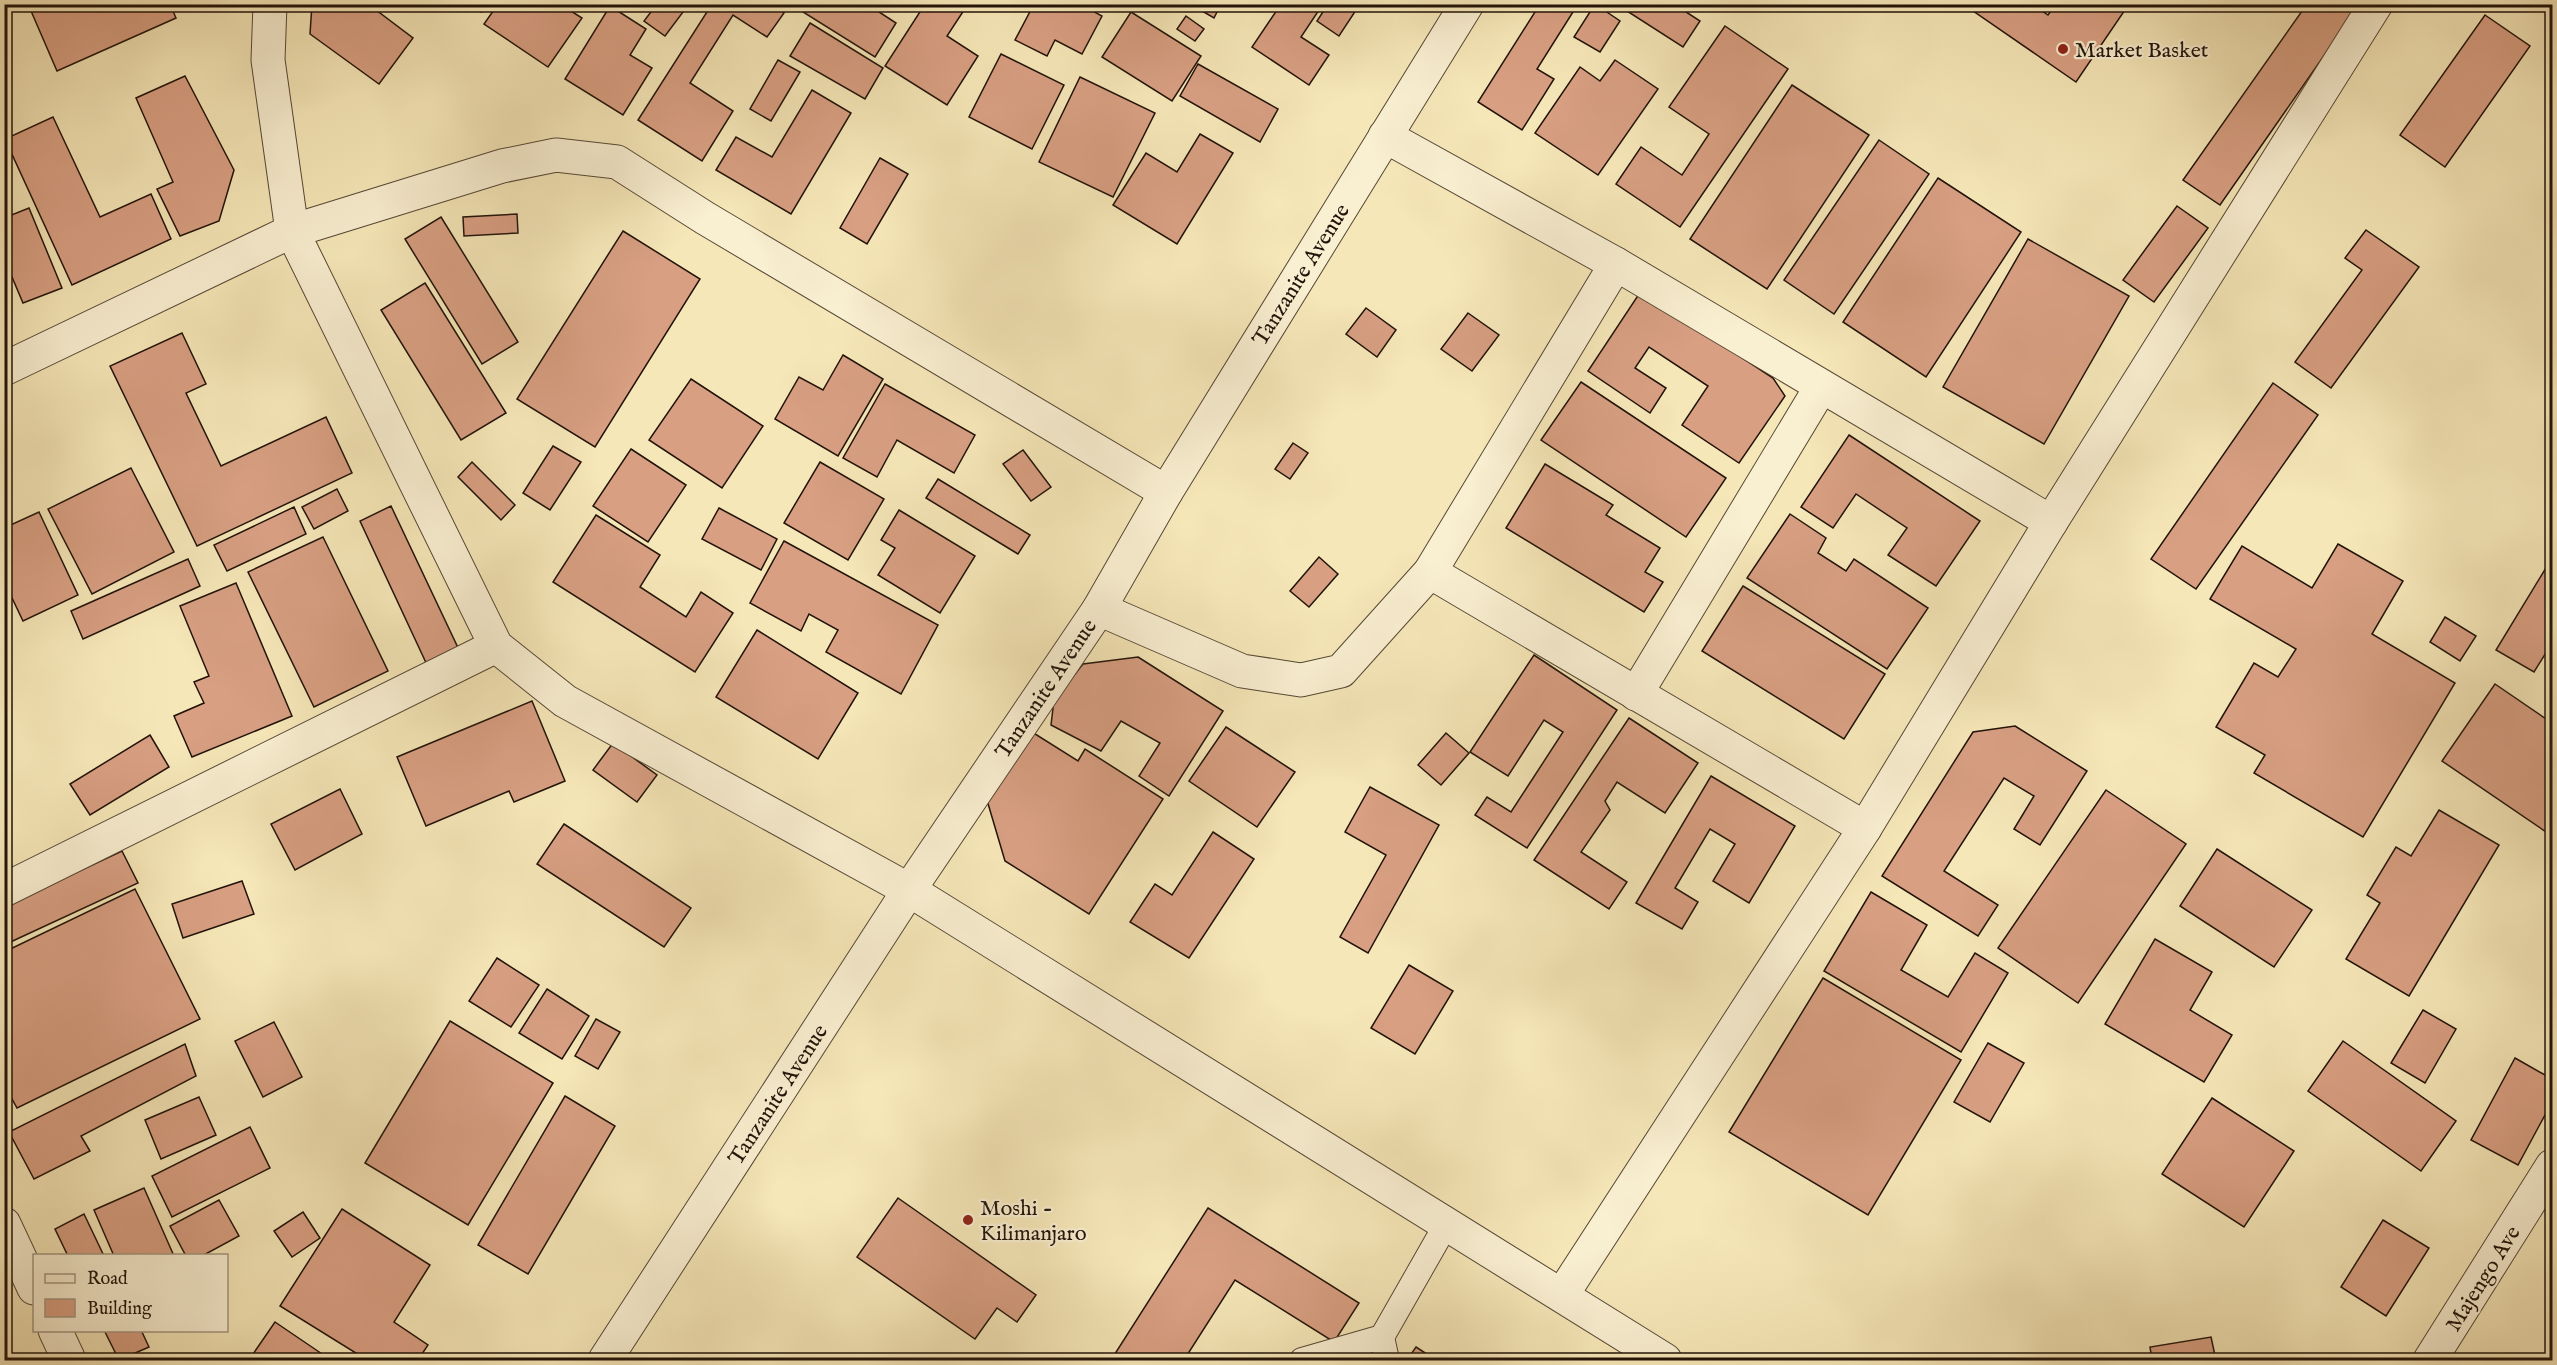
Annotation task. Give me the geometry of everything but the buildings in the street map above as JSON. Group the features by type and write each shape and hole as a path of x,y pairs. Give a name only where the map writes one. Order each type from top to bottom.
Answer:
{"street":[{"path":"270,4 268,60 292,231 496,646 565,701 909,890 1665,1360"},
{"name":"Tanzanite Avenue","path":"605,1360 909,890 1098,609 1166,492 1467,4"},
{"path":"1562,1295 1865,828 2051,522 2376,4"},
{"path":"1385,136 1616,264 2051,522"},
{"path":"4,369 292,231 502,166 556,155 617,162 705,218 1166,492"},
{"path":"1098,609 1242,671 1301,680 1341,671 1430,572 1616,264"},
{"path":"1636,694 1821,387"},
{"path":"1430,572 1865,828"},
{"path":"4,890 496,646"},
{"name":"Majengo Ave","path":"2430,1360 2553,1166"},
{"path":"4,1224 33,1286"},
{"path":"56,1332 69,1360"}],"lane":[{"path":"1387,1360 1382,1337 1447,1223"},
{"path":"1302,1360 1382,1337"}],"place":[{"name":"Market Basket","path":"2063,49"},
{"name":"Moshi - Kilimanjaro","path":"968,1220"}]}
